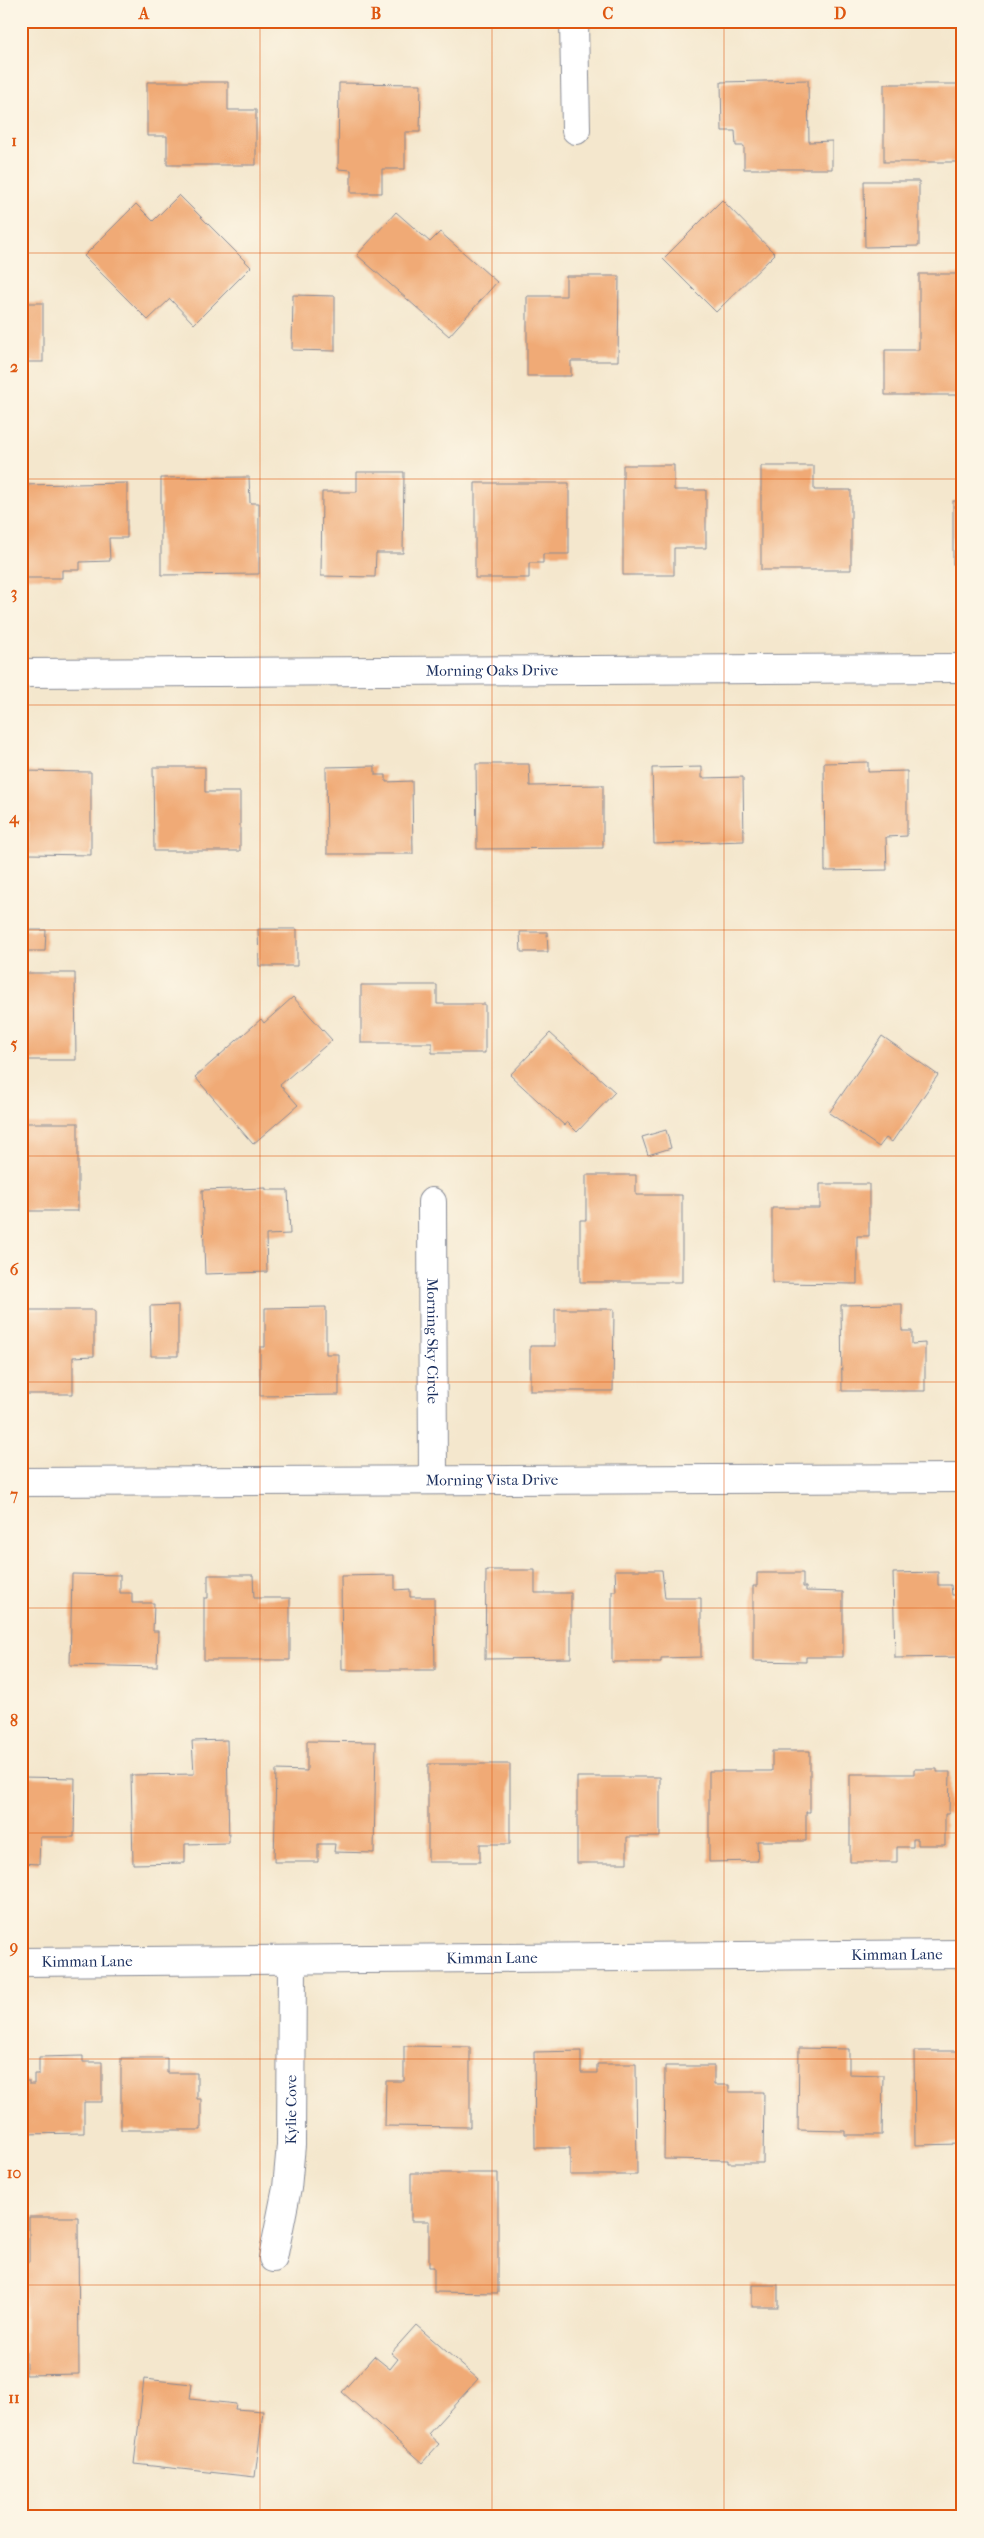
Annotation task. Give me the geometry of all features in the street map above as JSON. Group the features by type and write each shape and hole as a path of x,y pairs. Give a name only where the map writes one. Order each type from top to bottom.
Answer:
{"street":[{"path":"574,21 576,130"},
{"name":"Morning Oaks Drive","path":"21,672 963,668"},
{"name":"Morning Sky Circle","path":"432,1202 433,1480"},
{"name":"Morning Vista Drive","path":"21,1482 963,1478"},
{"name":"Kimman Lane","path":"21,1962 963,1954"},
{"name":"Kylie Cove","path":"273,2258 287,2188 291,2145 292,1960"}],"building":[{"path":"808,80 809,142 832,141 832,169 744,169 744,146 736,146 735,131 722,131 721,82"},
{"path":"147,82 228,82 228,110 256,110 256,165 167,165 167,136 147,136"},
{"path":"339,83 421,84 420,132 405,132 405,169 382,169 382,193 351,193 351,170 338,169"},
{"path":"884,84 963,84 963,162 884,162"},
{"path":"864,181 919,181 919,246 865,247"},
{"path":"179,195 251,267 194,324 170,299 148,320 84,256 136,204 153,221"},
{"path":"722,200 775,254 716,312 663,259"},
{"path":"396,212 430,242 440,232 497,282 449,336 357,255"},
{"path":"919,274 963,274 963,395 885,395 885,350 919,350"},
{"path":"566,276 619,276 618,361 571,361 571,376 527,376 527,296 566,296"},
{"path":"293,295 335,296 335,351 292,350"},
{"path":"21,303 43,303 43,362 21,362"},
{"path":"623,465 674,465 674,490 706,490 706,548 674,548 674,575 623,575"},
{"path":"761,466 814,466 814,490 851,490 851,570 761,570"},
{"path":"357,472 404,472 403,553 376,553 375,577 321,576 322,492 357,492"},
{"path":"249,477 250,503 259,503 259,574 161,575 161,478"},
{"path":"127,483 127,538 109,538 110,561 80,562 80,570 62,570 62,578 21,578 21,485"},
{"path":"475,483 569,483 569,554 543,554 543,563 529,563 529,578 475,578"},
{"path":"953,501 963,501 963,564 953,564"},
{"path":"868,762 868,772 907,771 907,836 886,837 887,870 825,871 824,763"},
{"path":"476,764 529,764 530,786 603,785 603,848 477,849"},
{"path":"375,766 375,775 386,775 386,782 412,781 413,854 327,854 326,767"},
{"path":"153,767 205,767 205,792 240,792 240,851 154,851"},
{"path":"702,767 702,778 743,777 744,841 654,844 652,768"},
{"path":"21,771 91,772 91,855 28,854 29,822 21,822"},
{"path":"258,929 297,929 297,966 259,966"},
{"path":"21,930 46,930 45,951 21,951"},
{"path":"520,932 547,932 548,952 521,952"},
{"path":"21,973 75,973 76,1060 21,1060"},
{"path":"361,985 437,985 437,1004 485,1004 485,1053 432,1053 432,1043 361,1043"},
{"path":"293,997 332,1040 280,1085 298,1105 253,1144 195,1077 261,1019 264,1023"},
{"path":"550,1033 615,1092 577,1132 567,1122 565,1126 510,1075"},
{"path":"882,1036 938,1075 892,1142 886,1138 879,1147 829,1113"},
{"path":"21,1123 78,1123 78,1211 21,1211"},
{"path":"666,1130 671,1148 648,1155 642,1137"},
{"path":"586,1175 636,1175 636,1195 682,1195 682,1282 580,1282 580,1220 586,1220"},
{"path":"820,1184 869,1184 869,1236 857,1236 857,1284 772,1283 772,1208 820,1208"},
{"path":"266,1188 266,1190 288,1190 290,1234 266,1235 267,1272 205,1274 202,1190"},
{"path":"902,1304 902,1331 912,1331 912,1344 925,1343 925,1391 842,1391 841,1305"},
{"path":"178,1305 178,1356 151,1356 150,1306"},
{"path":"326,1307 326,1354 339,1354 339,1395 260,1396 260,1347 265,1347 265,1308"},
{"path":"555,1309 614,1309 613,1391 530,1391 530,1346 555,1346"},
{"path":"21,1310 94,1310 94,1356 73,1357 73,1394 21,1394"},
{"path":"486,1570 535,1570 535,1593 571,1593 571,1658 485,1659"},
{"path":"615,1570 662,1570 665,1598 701,1598 701,1657 661,1658 661,1662 612,1662 612,1591 616,1591"},
{"path":"938,1572 938,1585 951,1585 952,1595 963,1595 963,1657 895,1658 893,1573"},
{"path":"757,1573 803,1573 803,1587 806,1587 806,1591 843,1592 843,1657 806,1657 806,1662 753,1661 753,1586 757,1586"},
{"path":"72,1574 120,1575 120,1593 132,1593 132,1603 154,1603 153,1631 158,1631 157,1667 70,1665"},
{"path":"208,1575 253,1575 254,1598 290,1598 290,1660 204,1660 204,1598 208,1598"},
{"path":"395,1575 395,1590 410,1589 410,1597 434,1597 435,1670 342,1670 341,1576"},
{"path":"227,1740 229,1843 185,1844 185,1863 133,1864 131,1775 194,1774 192,1741"},
{"path":"307,1741 376,1742 374,1853 334,1852 335,1844 318,1844 318,1862 274,1862 276,1770 307,1771"},
{"path":"772,1751 810,1751 810,1812 806,1812 806,1841 757,1841 758,1861 709,1862 709,1771 772,1771"},
{"path":"428,1764 510,1764 510,1844 480,1844 480,1862 428,1862"},
{"path":"914,1769 937,1769 937,1772 950,1772 949,1814 945,1814 945,1845 918,1845 918,1839 913,1839 913,1847 897,1847 897,1862 850,1862 850,1774 914,1774"},
{"path":"21,1777 75,1778 74,1837 40,1837 39,1864 21,1863"},
{"path":"577,1777 660,1777 660,1837 627,1837 627,1863 577,1863"},
{"path":"404,2046 470,2047 470,2127 385,2126 386,2081 404,2081"},
{"path":"799,2048 849,2049 849,2074 883,2075 882,2135 845,2135 845,2131 798,2130"},
{"path":"581,2051 581,2073 597,2073 597,2064 636,2064 637,2175 570,2175 570,2148 535,2148 534,2052"},
{"path":"914,2051 962,2051 963,2144 915,2145"},
{"path":"83,2056 83,2062 102,2062 102,2102 84,2102 84,2133 21,2134 21,2081 29,2081 29,2084 34,2084 34,2074 39,2074 39,2057"},
{"path":"121,2058 167,2058 167,2073 197,2073 197,2099 201,2099 201,2130 121,2130"},
{"path":"665,2066 714,2066 714,2085 729,2085 729,2092 764,2092 763,2163 728,2163 728,2160 664,2159"},
{"path":"411,2173 498,2173 498,2293 434,2292 434,2267 429,2267 429,2221 411,2221"},
{"path":"29,2217 78,2217 79,2374 26,2375 25,2262 29,2262"},
{"path":"752,2285 778,2285 778,2307 752,2307"},
{"path":"416,2325 478,2379 428,2434 439,2444 422,2463 342,2392 374,2356 390,2369 398,2359 391,2353"},
{"path":"144,2379 192,2384 190,2399 236,2404 235,2409 263,2411 255,2477 134,2464"}]}
